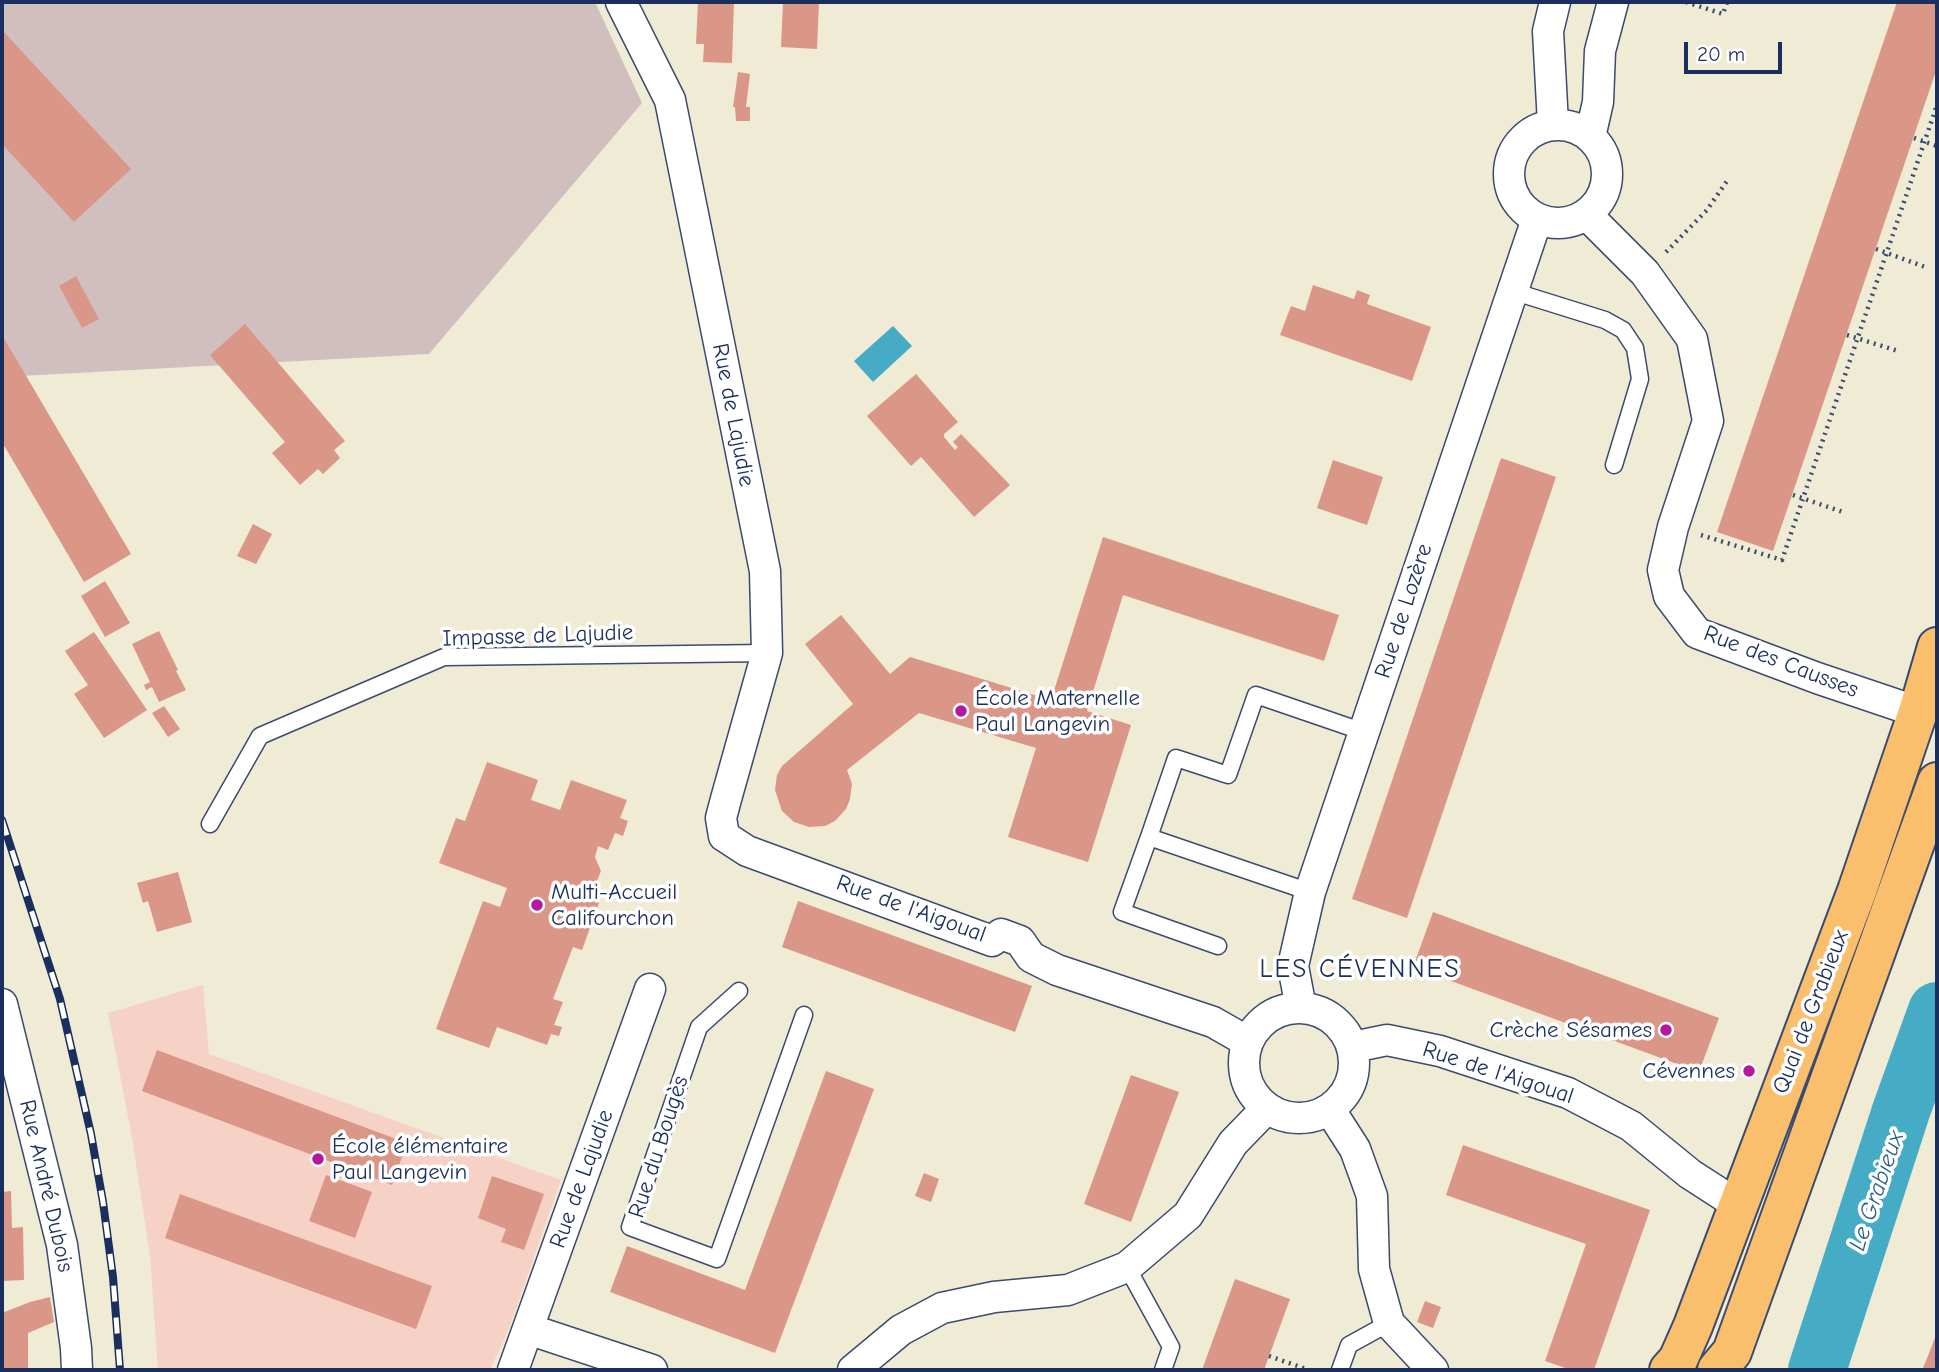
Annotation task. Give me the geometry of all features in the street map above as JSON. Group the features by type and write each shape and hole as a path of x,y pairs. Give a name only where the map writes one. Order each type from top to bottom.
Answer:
{"main road":[{"name":"Quai de Grabieux","path":"1669,1370 1678,1360 1693,1326 1857,891 1918,712 1937,647"},
{"name":"Quai de Grabieux","path":"1717,1370 1732,1352 1937,782"}],"street":[{"name":"Rue de Lajudie","path":"621,2 670,100 765,571 767,653 726,799 722,818 724,836"},
{"path":"1553,124 1548,31 1555,2"},
{"path":"1590,137 1598,102 1600,51 1613,2"},
{"path":"1553,124 1570,127 1590,137 1605,159 1607,173 1601,196 1586,214 1570,221 1553,223 1537,219 1523,209 1508,180 1510,163 1516,148 1527,135 1553,124"},
{"name":"Rue des Causses","path":"1586,214 1645,273 1692,339 1708,421 1673,527 1663,570 1669,596 1697,633 1918,712"},
{"name":"Rue de Lozère","path":"1301,1008 1293,966 1310,892 1537,219"},
{"name":"Rue de l'Aigoual","path":"724,836 747,851 992,941 1001,934 1020,941 1031,957 1057,970 1213,1023 1248,1042"},
{"name":"Rue de Lajudie","path":"513,1370 650,989"},
{"name":"Rue André Dubois","path":"2,1004 62,1245 77,1370"},
{"path":"1301,1008 1318,1011 1333,1019 1345,1032 1353,1047 1354,1065 1351,1082 1343,1098 1329,1110 1314,1117 1298,1118 1282,1116 1267,1108 1254,1095 1246,1078 1244,1060 1248,1042 1257,1028 1269,1017 1285,1010 1301,1008"},
{"name":"Rue de l'Aigoual","path":"1353,1047 1387,1040 1400,1042 1440,1051 1568,1093 1631,1126 1690,1174 1738,1205"},
{"path":"853,1370 901,1330 942,1308 993,1297 1068,1290 1127,1267 1188,1215 1233,1143 1267,1108"},
{"path":"1329,1110 1355,1149 1372,1196 1374,1269 1389,1323 1433,1370"},
{"path":"528,1329 652,1370"}],"lane":[{"path":"1512,291 1605,320 1623,330 1635,348 1640,379 1614,464"},
{"name":"Impasse de Lajudie","path":"209,824 260,736 444,657 767,653"},
{"path":"1218,946 1122,912 1176,758 1228,775 1256,695 1364,732"},
{"path":"1149,837 1310,892"},
{"name":"Rue du Bougès","path":"739,991 699,1027 631,1227 717,1259 804,1015"},
{"path":"1127,1267 1171,1347 1163,1370"},
{"path":"1340,1370 1349,1346 1389,1323"}],"path":[{"path":"1686,2 1723,14 1727,2"},
{"path":"1673,527 1782,560 1937,105"},
{"path":"1914,138 1937,146"},
{"path":"1876,249 1928,268"},
{"path":"1847,335 1898,351"},
{"path":"1793,495 1843,512"},
{"path":"1269,1356 1309,1370"}],"shaded area":[{"path":"2,2 595,2 642,103 429,354 2,377"},
{"name":"École élémentaire Paul Langevin","path":"203,985 209,1054 561,1180 508,1331 490,1370 158,1370 150,1256 132,1137 108,1013"}],"water":[{"path":"893,326 912,346 873,382 854,361"}],"building":[{"path":"698,2 734,2 732,63 703,62 704,44 696,44"},
{"path":"783,2 819,2 817,49 781,47"},
{"path":"1897,2 1937,2 1937,68 1773,551 1717,532"},
{"path":"2,30 131,169 74,222 2,144"},
{"path":"738,72 750,74 746,107 750,107 750,121 736,121 733,107"},
{"path":"76,276 99,319 82,328 59,286"},
{"path":"1313,285 1354,299 1357,290 1370,295 1367,304 1431,327 1412,381 1280,335 1291,306 1305,311"},
{"path":"245,324 345,441 334,450 340,458 323,474 318,469 300,485 272,453 285,442 210,355"},
{"path":"2,335 131,554 84,582 2,442"},
{"path":"916,374 958,422 944,434 955,450 958,447 953,442 961,434 1010,485 974,517 921,457 911,466 867,416"},
{"path":"1501,458 1556,477 1407,918 1352,899"},
{"path":"1333,460 1383,477 1367,525 1317,508"},
{"path":"253,524 272,534 256,564 237,556"},
{"path":"1103,537 1339,615 1324,661 1123,595 1087,711 1131,725 1088,862 1008,837 1036,748 919,713 847,770 852,784 850,799 846,809 835,821 825,826 809,827 794,822 782,811 775,790 777,775 782,766 853,704 805,644 841,615 890,674 910,657 1051,700"},
{"path":"105,581 130,623 105,637 81,596"},
{"path":"159,631 186,690 159,702 152,687 146,690 144,685 150,682 132,644"},
{"path":"94,632 147,710 104,738 74,694 88,685 65,651"},
{"path":"164,706 180,729 168,737 152,713"},
{"path":"487,762 538,780 531,800 560,810 571,780 627,800 620,818 628,821 623,836 615,833 608,850 598,846 595,857 601,871 592,893 599,903 582,950 573,947 553,999 563,1002 554,1025 562,1027 559,1036 551,1034 547,1045 497,1027 489,1048 436,1029 483,901 500,907 507,888 439,863 456,818 465,821"},
{"path":"178,872 192,922 157,932 148,901 143,903 137,883"},
{"path":"798,901 1032,986 1015,1032 782,947"},
{"path":"1433,912 1719,1018 1699,1072 1413,967"},
{"path":"157,1050 407,1143 392,1185 142,1091"},
{"path":"826,1071 874,1089 775,1353 610,1292 627,1246 745,1290"},
{"path":"1131,1075 1179,1092 1131,1222 1084,1204"},
{"path":"1463,1145 1650,1210 1594,1370 1571,1370 1545,1361 1586,1244 1446,1195"},
{"path":"924,1173 939,1179 931,1202 915,1196"},
{"path":"326,1175 372,1192 355,1238 309,1221"},
{"path":"492,1176 544,1194 524,1250 501,1242 506,1229 478,1218"},
{"path":"11,1191 12,1228 23,1227 24,1280 2,1281 2,1192"},
{"path":"180,1194 432,1286 416,1329 165,1238"},
{"path":"1235,1279 1290,1299 1264,1370 1202,1370"},
{"path":"50,1297 54,1322 28,1333 28,1370 2,1370 2,1313"},
{"path":"1425,1301 1441,1307 1433,1328 1417,1322"},
{"path":"1937,1332 1937,1370 1922,1370 1928,1356"}],"waterway":[{"name":"Le Grabieux","path":"1817,1370 1901,1111 1937,1011"}],"railway":[{"path":"2,820 60,999 91,1134 113,1277 120,1370"}],"place":[{"name":"École Maternelle Paul Langevin","path":"961,711"},
{"name":"Multi-Accueil Califourchon","path":"537,905"},
{"name":"Crèche Sésames","path":"1666,1030"},
{"name":"Cévennes","path":"1749,1071"},
{"name":"École élémentaire Paul Langevin","path":"318,1159"}],"district":[{"name":"LES CÉVENNES","path":"1360,970"}]}
